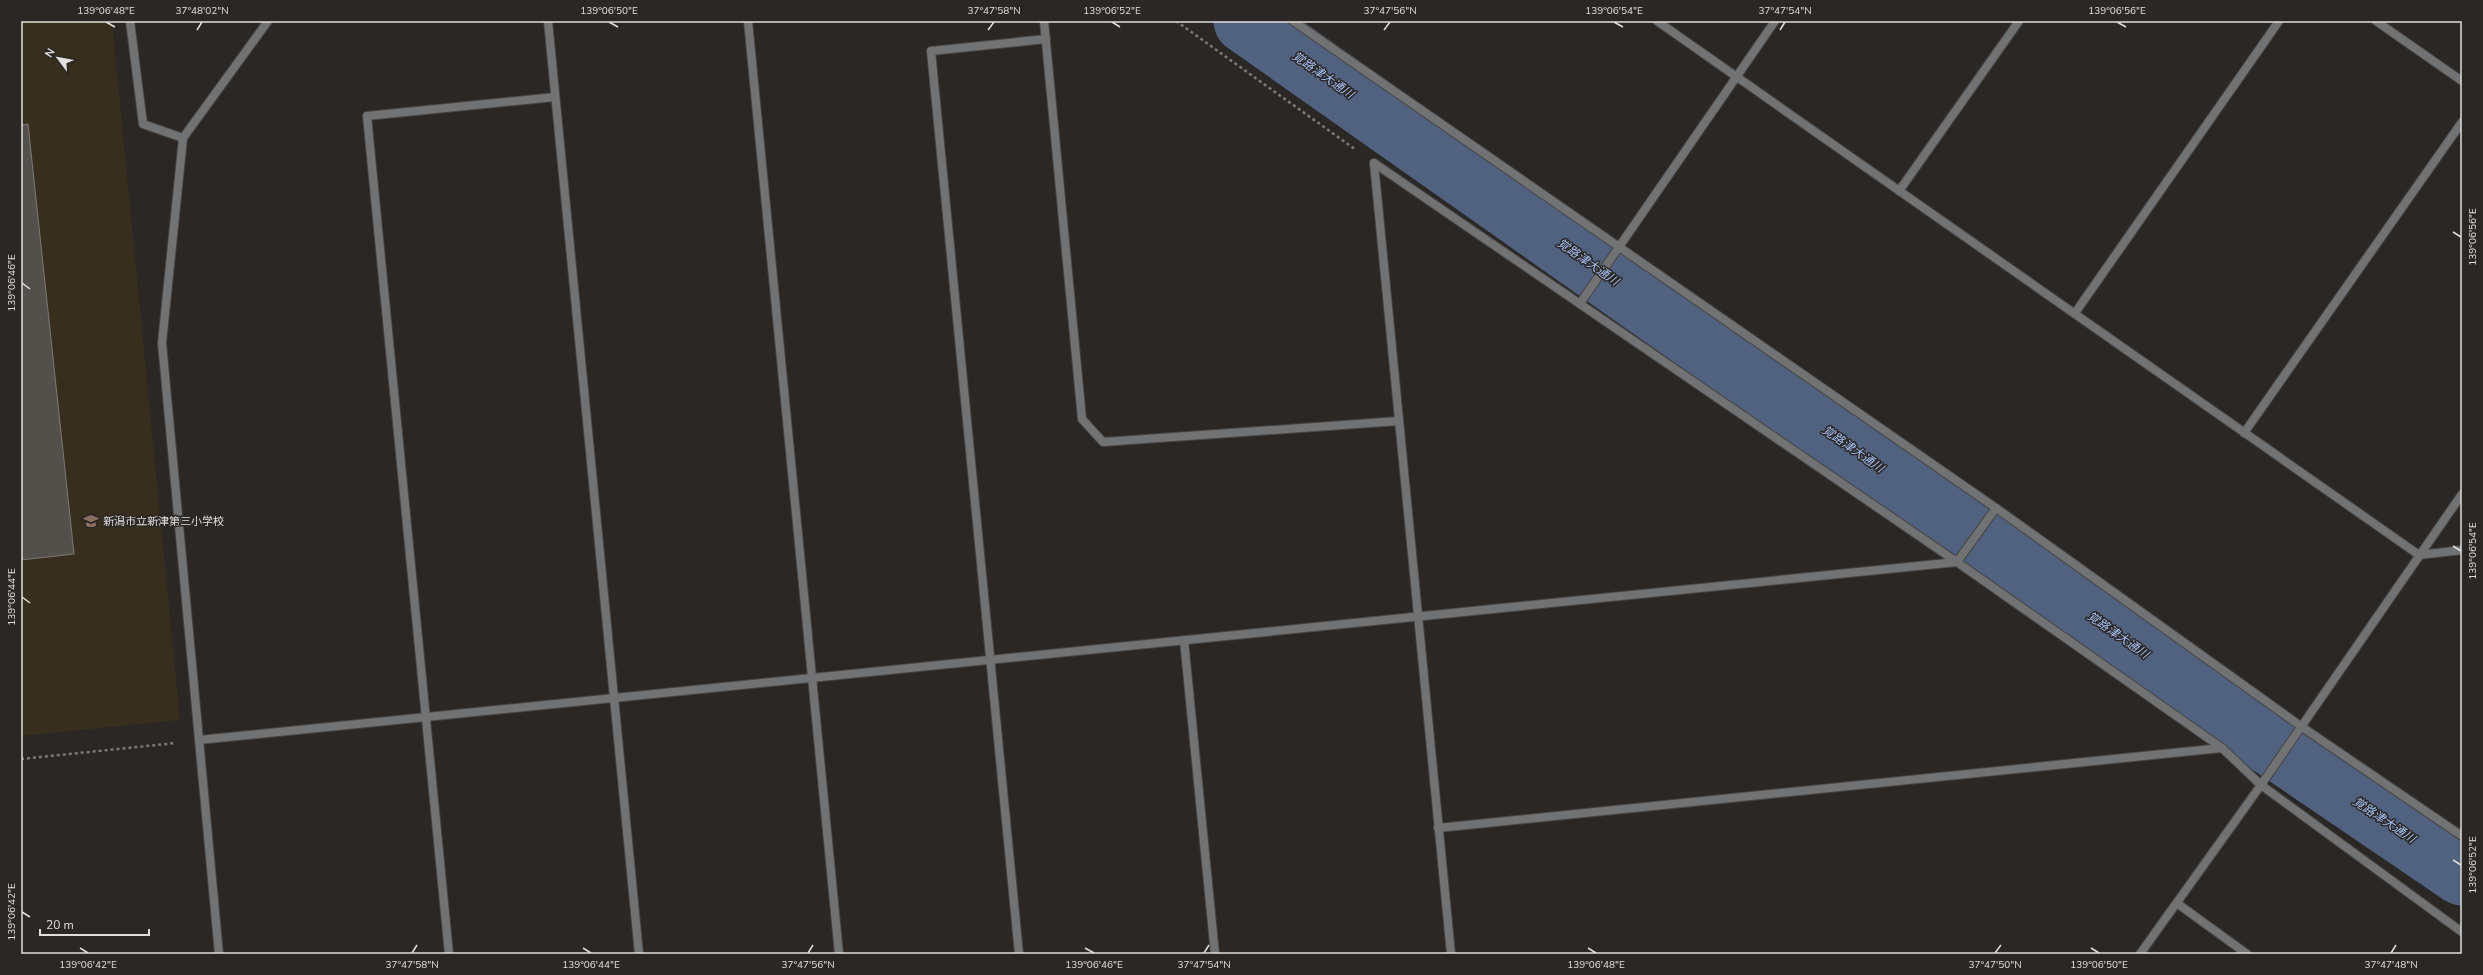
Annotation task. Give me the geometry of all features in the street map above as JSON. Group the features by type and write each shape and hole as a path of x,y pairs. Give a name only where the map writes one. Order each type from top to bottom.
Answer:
{"street":[{"path":"130,21 143,124 183,138"},
{"path":"219,954 162,343 183,138 268,21"},
{"path":"548,21 639,954"},
{"path":"748,21 840,954"},
{"path":"1044,21 1082,419 1103,442 1399,421"},
{"path":"1293,21 1996,508 2302,727 2462,836"},
{"path":"1657,21 2420,555 2462,550"},
{"path":"1581,302 1618,246 1776,21"},
{"path":"1900,191 2019,21"},
{"path":"2074,314 2280,21"},
{"path":"2376,21 2462,81"},
{"path":"1019,954 931,51 1046,39"},
{"path":"449,954 367,116 555,97"},
{"path":"2244,433 2462,122"},
{"path":"1374,163 1581,302 1957,562 2222,748 2261,785 2462,932"},
{"path":"1374,163 1451,954"},
{"path":"2140,954 2178,904 2302,727 2462,494"},
{"path":"199,740 1957,562 1996,508"},
{"path":"1184,640 1215,954"},
{"path":"1438,828 2222,748"},
{"path":"2178,904 2246,954"}],"path":[{"path":"1176,21 1374,163"},
{"path":"21,759 199,740"}],"shaded area":[{"name":"新潟市立新津第三小学校","path":"21,21 112,21 180,720 21,736"}],"building":[{"path":"28,124 74,554 21,560 21,125"}],"waterway":[{"name":"覚路津大通川","path":"1246,21 2252,730 2462,873"}],"place":[{"name":"新潟市立新津第三小学校","path":"91,521"}]}
